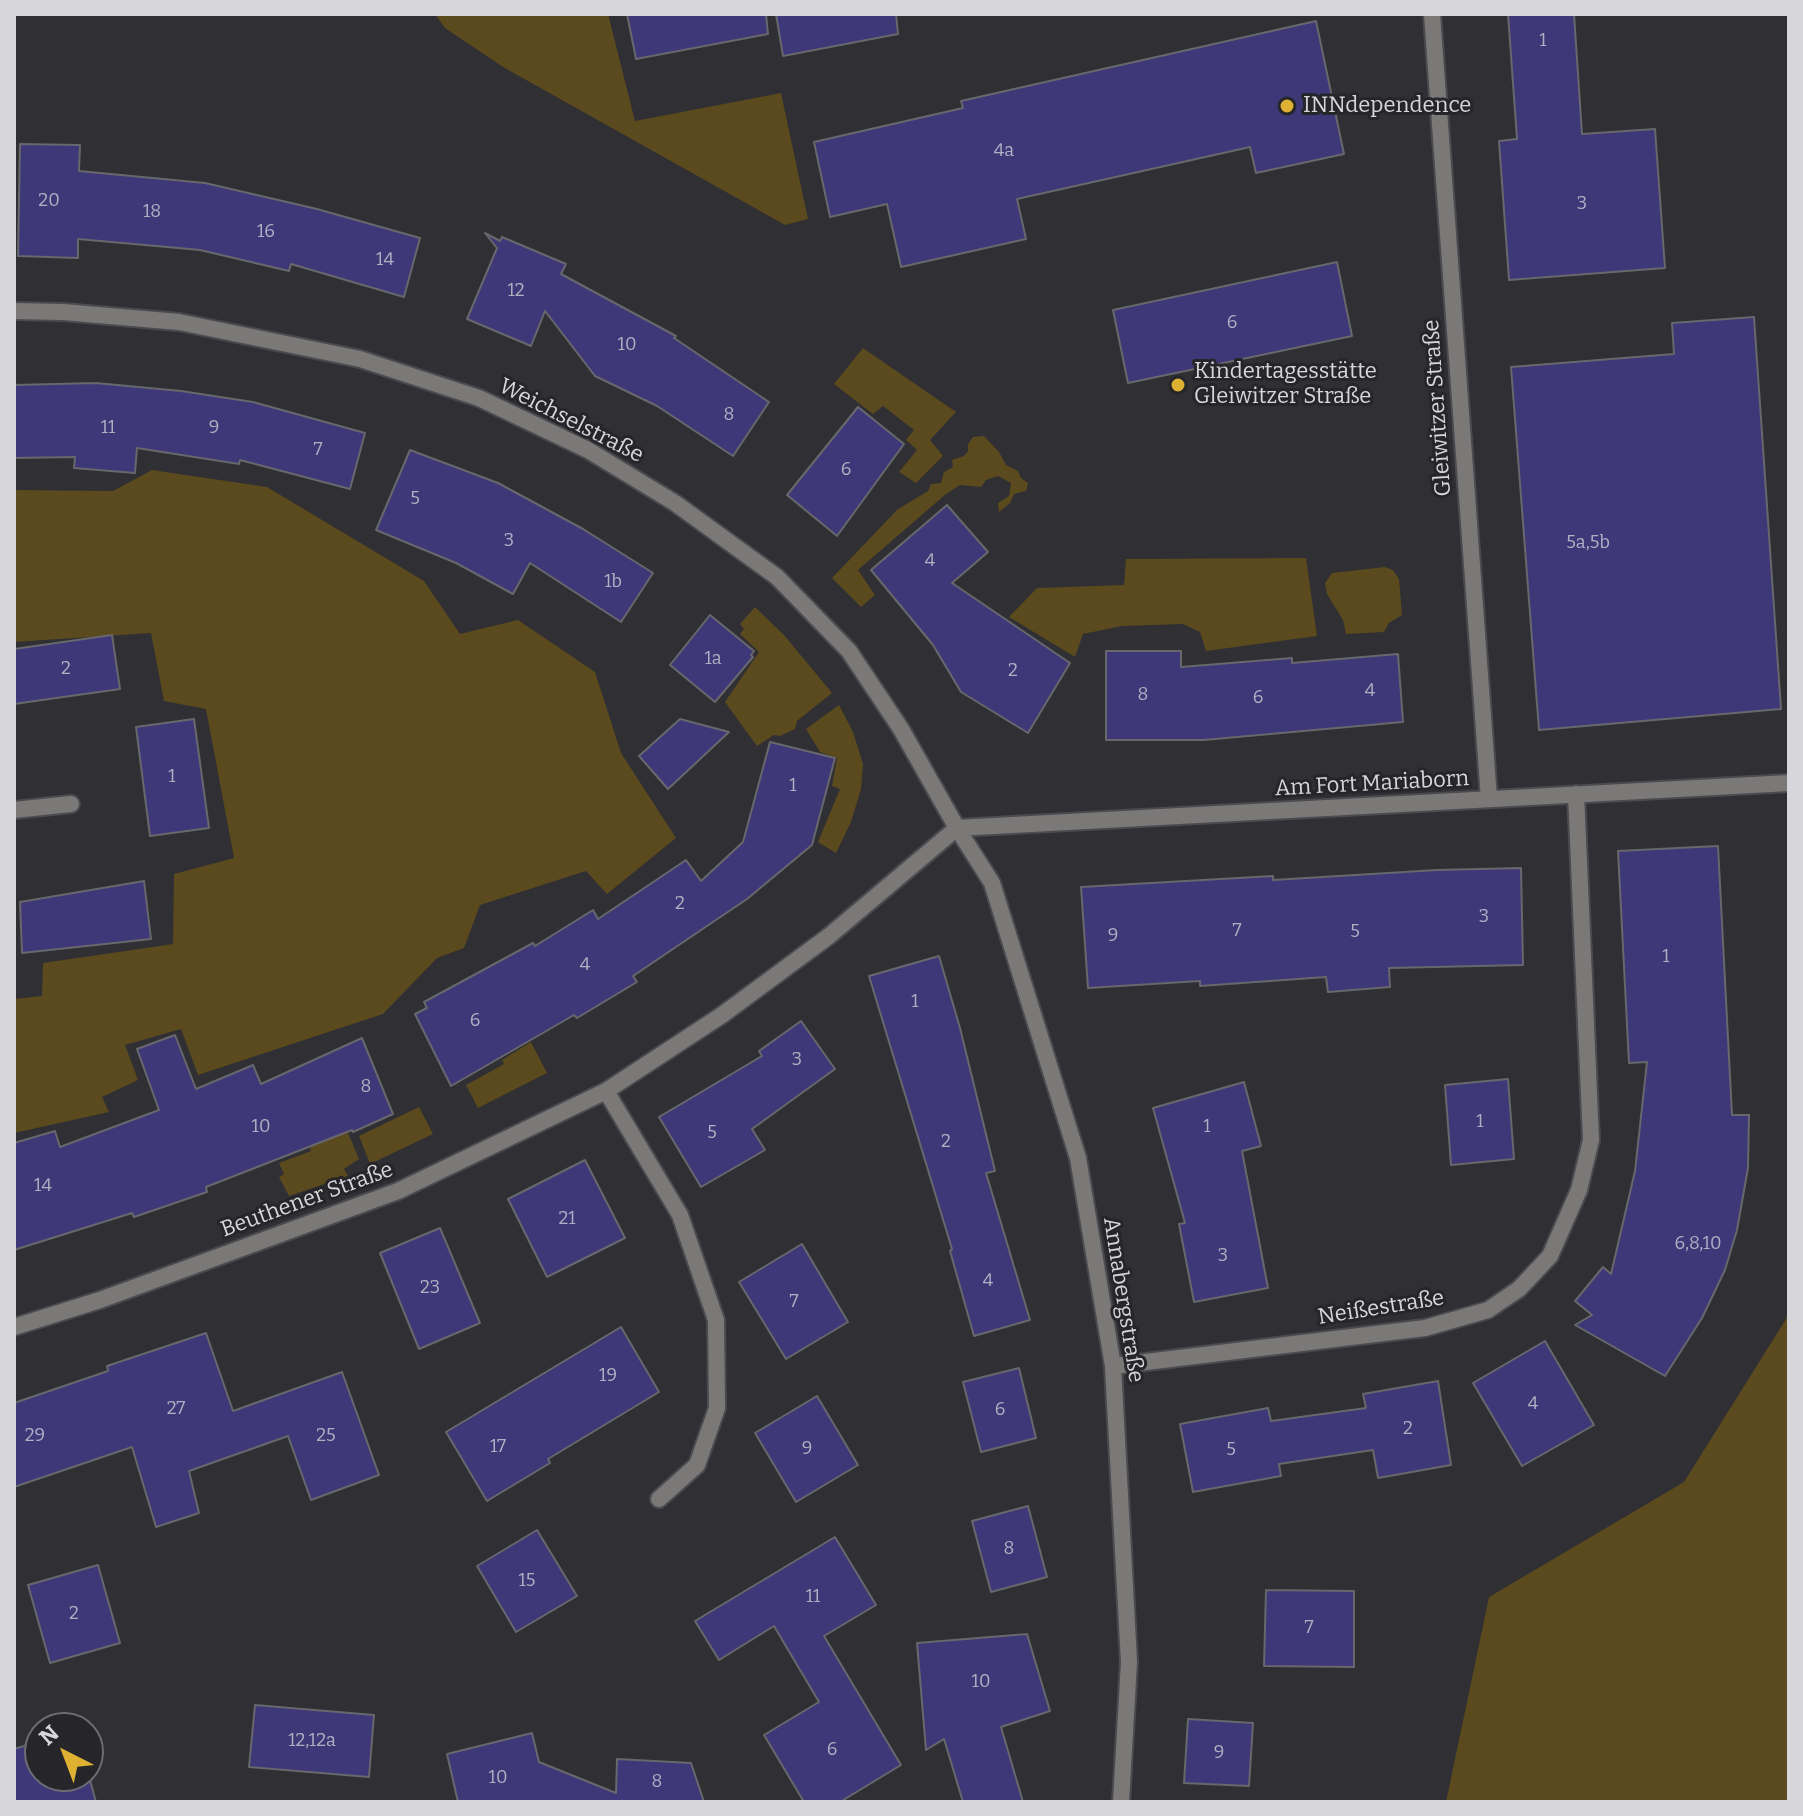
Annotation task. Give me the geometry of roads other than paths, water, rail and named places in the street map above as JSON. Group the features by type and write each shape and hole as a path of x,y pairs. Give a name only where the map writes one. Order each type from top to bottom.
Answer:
{"street":[{"name":"Gleiwitzer Straße","path":"1432,14 1489,799"},
{"name":"Weichselstraße","path":"14,311 179,322 360,359 479,398 588,450 675,503 788,588 849,651 901,729 957,828"},
{"name":"Am Fort Mariaborn","path":"957,828 1789,783"},
{"name":"Neißestraße","path":"1113,1366 1425,1328 1488,1310 1519,1289 1550,1256 1579,1190 1591,1140 1576,794"},
{"path":"14,810 71,804"},
{"name":"Beuthener Straße","path":"14,1327 100,1300 398,1191 606,1091 722,1015 829,936 957,828"},
{"name":"Annabergstraße","path":"957,828 992,883 1078,1158 1113,1366 1129,1662 1121,1802"},
{"path":"606,1091 680,1215 716,1320 717,1408 697,1465 659,1499"}],"place":[{"name":"INNdependence","path":"1287,106"},
{"name":"Kindertagesstätte Gleiwitzer Straße","path":"1178,385"}]}
